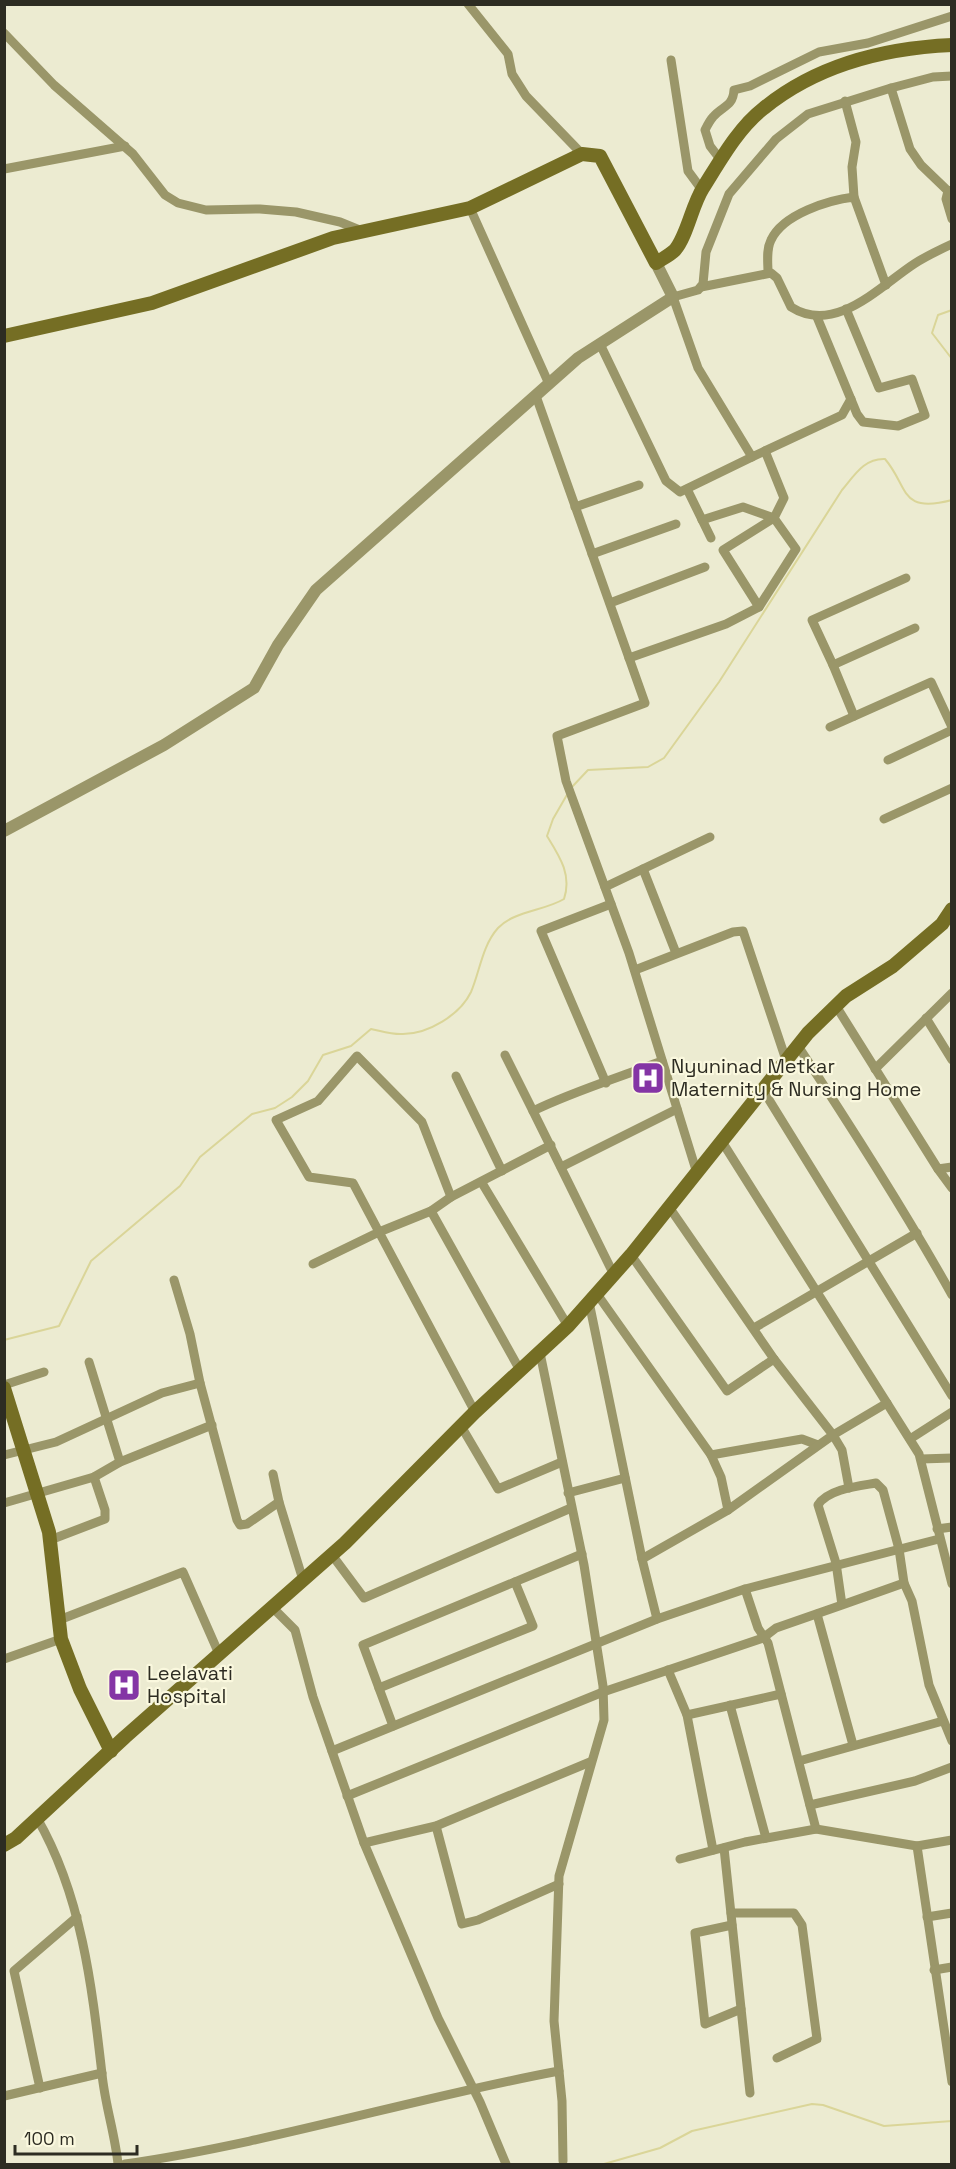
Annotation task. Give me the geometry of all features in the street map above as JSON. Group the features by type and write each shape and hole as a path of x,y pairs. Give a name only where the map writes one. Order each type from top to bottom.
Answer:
{"main road":[{"path":"4,336 152,303 333,238 470,208 582,154 600,156 656,263 675,250 702,190 720,159 763,108 812,77 864,57 919,46 951,45"},
{"path":"4,1845 332,1555 475,1412 521,1372 568,1326 631,1255 696,1170 798,1046 836,1006 893,966 942,924 951,909"},
{"path":"4,1386 11,1418 23,1449 50,1540 61,1639 80,1689 111,1751"}],"street":[{"path":"468,4 508,54 512,74 526,96 582,154"},
{"path":"720,159 710,146 705,130 714,115 724,110 733,100 734,90 750,86 819,52 868,43 951,16"},
{"path":"4,33 54,85 125,146 165,195 178,203 206,210 260,209 296,212 340,222 362,231"},
{"path":"671,60 688,171 702,190"},
{"path":"701,287 706,252 717,219 736,185 776,139 808,114 891,88 951,76"},
{"path":"891,88 910,149 921,165 950,191 946,199 951,219"},
{"path":"845,101 856,142 852,167 854,197 886,285"},
{"path":"4,169 125,146"},
{"path":"768,273 767,252 771,239 778,230 808,209 837,199 854,197"},
{"path":"470,208 549,384"},
{"path":"4,831 164,746 254,688 278,645 316,590 578,358 673,297 698,290 701,287 768,273 777,278 791,307 817,317 846,309 869,298 915,264 951,244"},
{"path":"656,263 673,297 698,368 752,457"},
{"path":"817,317 856,414 863,422 898,426 924,416 912,379 879,388 846,309"},
{"path":"600,344 666,481 680,492 842,415 851,399"},
{"path":"536,396 645,703 557,736 566,781 635,970 696,1170"},
{"path":"759,607 723,550 774,518 784,498 765,451"},
{"path":"576,507 639,485"},
{"path":"687,489 711,538"},
{"path":"629,658 726,624 759,607 796,549 774,518 743,507 702,520"},
{"path":"592,554 676,524"},
{"path":"610,603 705,567"},
{"path":"854,716 812,620 906,579"},
{"path":"832,665 915,628"},
{"path":"830,727 931,682 951,729 888,760"},
{"path":"884,819 951,788"},
{"path":"605,887 710,837"},
{"path":"643,869 676,953"},
{"path":"606,1083 541,932 611,904"},
{"path":"635,970 733,932 742,931 786,1060"},
{"path":"875,1069 951,993"},
{"path":"836,1006 951,1188"},
{"path":"926,1018 951,1060"},
{"path":"798,1046 917,1233 951,1295"},
{"path":"504,1055 614,1275"},
{"path":"451,1197 422,1122 357,1056 318,1101 276,1120 309,1177 353,1183 475,1412"},
{"path":"532,1111 570,1093 589,1090 662,1061"},
{"path":"456,1076 501,1171"},
{"path":"764,1090 951,1396"},
{"path":"561,1167 677,1109"},
{"path":"721,1140 910,1439 921,1460 951,1584"},
{"path":"313,1264 378,1232 431,1211 451,1197 482,1183 551,1145"},
{"path":"938,1168 951,1167"},
{"path":"482,1183 568,1326"},
{"path":"669,1207 774,1359 833,1435 842,1450 849,1488"},
{"path":"431,1211 521,1372"},
{"path":"754,1328 917,1233"},
{"path":"631,1255 727,1391 774,1359"},
{"path":"174,1280 240,1525 247,1524 279,1502"},
{"path":"593,1298 711,1455 721,1477 728,1510"},
{"path":"593,1298 625,1478 657,1619"},
{"path":"540,1353 582,1554 603,1692 604,1720 590,1762 559,1884 555,2022 563,2162"},
{"path":"90,1362 120,1462"},
{"path":"4,1386 44,1371"},
{"path":"4,1455 56,1442 162,1394 200,1383"},
{"path":"642,1559 728,1510 818,1445 887,1403"},
{"path":"910,1439 951,1412"},
{"path":"4,1503 93,1477 120,1462 212,1425"},
{"path":"461,1426 498,1489 562,1462"},
{"path":"711,1455 802,1439 818,1445"},
{"path":"921,1460 951,1458"},
{"path":"273,1474 279,1502 303,1580"},
{"path":"50,1540 105,1519 105,1510 93,1477"},
{"path":"568,1493 625,1478"},
{"path":"842,1605 836,1563 818,1505 821,1500 849,1488 876,1483 883,1490 899,1549 904,1582 912,1601 929,1684 951,1741"},
{"path":"332,1555 364,1598 571,1508"},
{"path":"937,1528 951,1527"},
{"path":"332,1751 657,1619 745,1589 836,1563 939,1539"},
{"path":"393,1726 363,1645 582,1554"},
{"path":"59,1620 183,1572 219,1654"},
{"path":"379,1688 533,1626 515,1582"},
{"path":"347,1796 603,1692 763,1638 776,1628 904,1582"},
{"path":"745,1589 763,1638 768,1643 816,1829"},
{"path":"272,1607 294,1630 313,1697 364,1843 438,2018 473,2087 506,2164"},
{"path":"818,1614 853,1745"},
{"path":"4,1659 61,1639"},
{"path":"669,1670 687,1715 713,1850"},
{"path":"687,1715 781,1694"},
{"path":"730,1706 766,1838"},
{"path":"798,1761 943,1721"},
{"path":"364,1843 436,1826 590,1762"},
{"path":"810,1805 915,1781 951,1767"},
{"path":"37,1818 57,1852 72,1895 100,2041 102,2073 118,2164"},
{"path":"436,1826 459,1918 464,1926 559,1884"},
{"path":"680,1859 766,1838 816,1829 917,1846 951,1840"},
{"path":"917,1846 934,1970 948,2022 951,2082"},
{"path":"724,1848 750,2093"},
{"path":"731,1913 794,1914 802,1925 817,2039 777,2058"},
{"path":"927,1917 951,1913"},
{"path":"40,2088 14,1971 76,1917"},
{"path":"732,1925 695,1933 705,2024 741,2009"},
{"path":"934,1970 951,1967"},
{"path":"125,2164 192,2155 473,2087 559,2070"},
{"path":"4,2096 102,2073"}],"waterway":[{"path":"952,310 938,315 932,333 952,359"},
{"path":"571,788 588,770 648,767 664,758 719,682 842,490 865,465 871,461 885,459 914,501 935,503 952,500"},
{"path":"4,1340 59,1326 91,1261 180,1186 200,1157 252,1114 275,1108 292,1097 308,1081 323,1055 351,1046 371,1029 399,1034 423,1031 442,1022 459,1008 471,992 488,943 498,928 512,918 564,899 566,874 547,836 553,819 568,793"},
{"path":"604,2164 660,2148 692,2131 812,2104 823,2105 884,2126 952,2121"}],"place":[{"name":"Nyuninad Metkar Maternity & Nursing Home","path":"648,1078"},
{"name":"Leelavati Hospital","path":"124,1685"}]}
